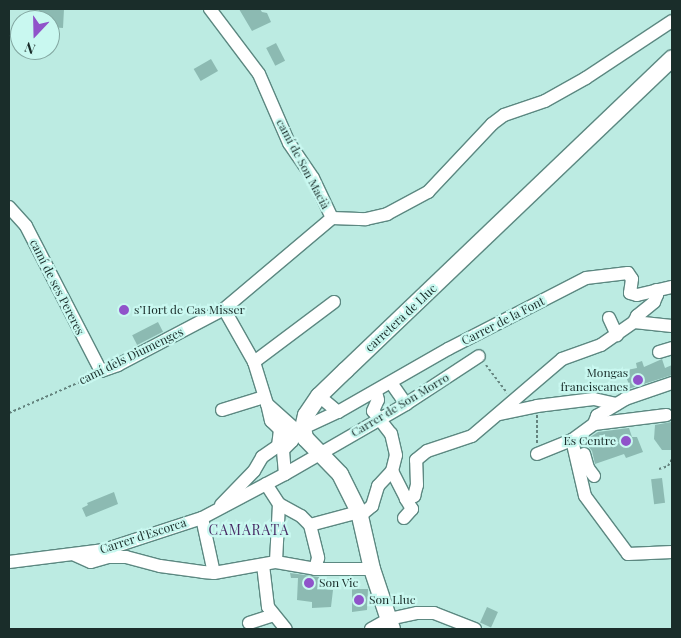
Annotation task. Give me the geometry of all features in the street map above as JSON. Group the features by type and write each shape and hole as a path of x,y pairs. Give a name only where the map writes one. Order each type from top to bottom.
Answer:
{"main road":[{"name":"carretera de Lluc","path":"304,433 306,415 319,396 672,60"},
{"path":"304,433 344,481 359,514 372,569 391,624"}],"street":[{"name":"camí de Son Macià","path":"210,9 260,74 290,143 313,178 332,218"},
{"path":"332,218 366,219 387,214 428,192 492,124 504,115 545,101 586,78 672,21"},
{"name":"camí de ses Pereres","path":"9,207 26,226 101,372"},
{"name":"camí dels Diumenges","path":"101,372 118,365 224,309 332,218"},
{"name":"Carrer de la Font","path":"304,433 448,349 586,278 628,273 632,279 630,293 636,295 656,290"},
{"path":"406,499 414,496 418,485 416,460 427,451 472,436 562,359 601,345 634,322 637,316 654,302 657,295 656,290 672,287"},
{"path":"254,362 334,302"},
{"path":"224,309 254,362 271,421 292,441 283,450 285,474"},
{"path":"609,318 617,334"},
{"path":"634,322 672,326"},
{"path":"659,352 672,348"},
{"name":"Carrer de Son Morro","path":"320,453 406,404 479,356"},
{"path":"594,424 597,416 616,404 672,383"},
{"path":"394,387 406,404"},
{"path":"310,525 359,514 372,506 378,486 392,471 396,455 391,434 373,411 378,400 376,392"},
{"path":"319,396 338,412"},
{"path":"497,414 537,406 594,399 616,404"},
{"path":"222,410 266,401"},
{"path":"266,401 304,433"},
{"path":"537,454 576,437 594,424 666,416"},
{"path":"214,511 254,471 262,457 278,446 280,429"},
{"path":"576,437 588,468 594,476"},
{"path":"576,437 585,496 628,554 672,552"},
{"name":"Carrer d'Escorca","path":"9,562 104,550 202,518 285,474 320,453"},
{"path":"392,471 412,509 404,518"},
{"path":"266,484 279,504 301,516 310,525 318,558 315,569"},
{"path":"276,562 279,504"},
{"path":"202,518 214,572"},
{"path":"75,555 91,562 109,557 126,557 160,566 214,572 276,562 315,569 372,569"},
{"path":"263,565 268,607 286,629"},
{"path":"370,629 391,624 417,613 434,613 475,629"},
{"path":"249,624 274,615"}],"path":[{"path":"479,356 512,401"},
{"name":"camí dels Diumenges","path":"9,412 101,372"},
{"path":"537,406 537,454"},
{"path":"659,469 668,466 672,460"}],"building":[{"path":"64,9 63,28 60,28 60,10 39,10"},
{"path":"239,9 260,9 262,12 267,13 271,22 252,31"},
{"path":"276,43 285,61 275,66 266,48"},
{"path":"211,59 218,71 201,81 194,69"},
{"path":"158,322 163,332 137,345 132,335"},
{"path":"662,359 665,368 672,365 672,375 625,390 630,387 625,374 627,370 637,368 636,363 642,361 644,367"},
{"path":"671,422 672,450 662,450 654,439 655,425"},
{"path":"629,428 632,437 637,437 643,452 626,458 624,454 595,464 592,451 584,441 598,432"},
{"path":"662,478 665,503 654,504 651,479"},
{"path":"114,492 118,504 86,517 82,508 88,505 87,503"},
{"name":"Son Vic","path":"290,573 319,577 320,589 333,590 331,607 312,608 312,602 297,600 298,578 291,578"},
{"name":"Son Lluc","path":"343,577 352,577 351,580 358,581 358,589 368,589 367,610 352,612 352,589 343,588"},
{"path":"487,607 498,612 491,627 480,623"}],"place":[{"name":"s’Hort de Cas Misser","path":"124,310"},
{"name":"Mongas franciscanes","path":"638,380"},
{"name":"Es Centre","path":"626,441"},
{"name":"Son Vic","path":"309,583"},
{"name":"Son Lluc","path":"359,600"}],"district":[{"name":"CAMARATA","path":"249,530"}]}
